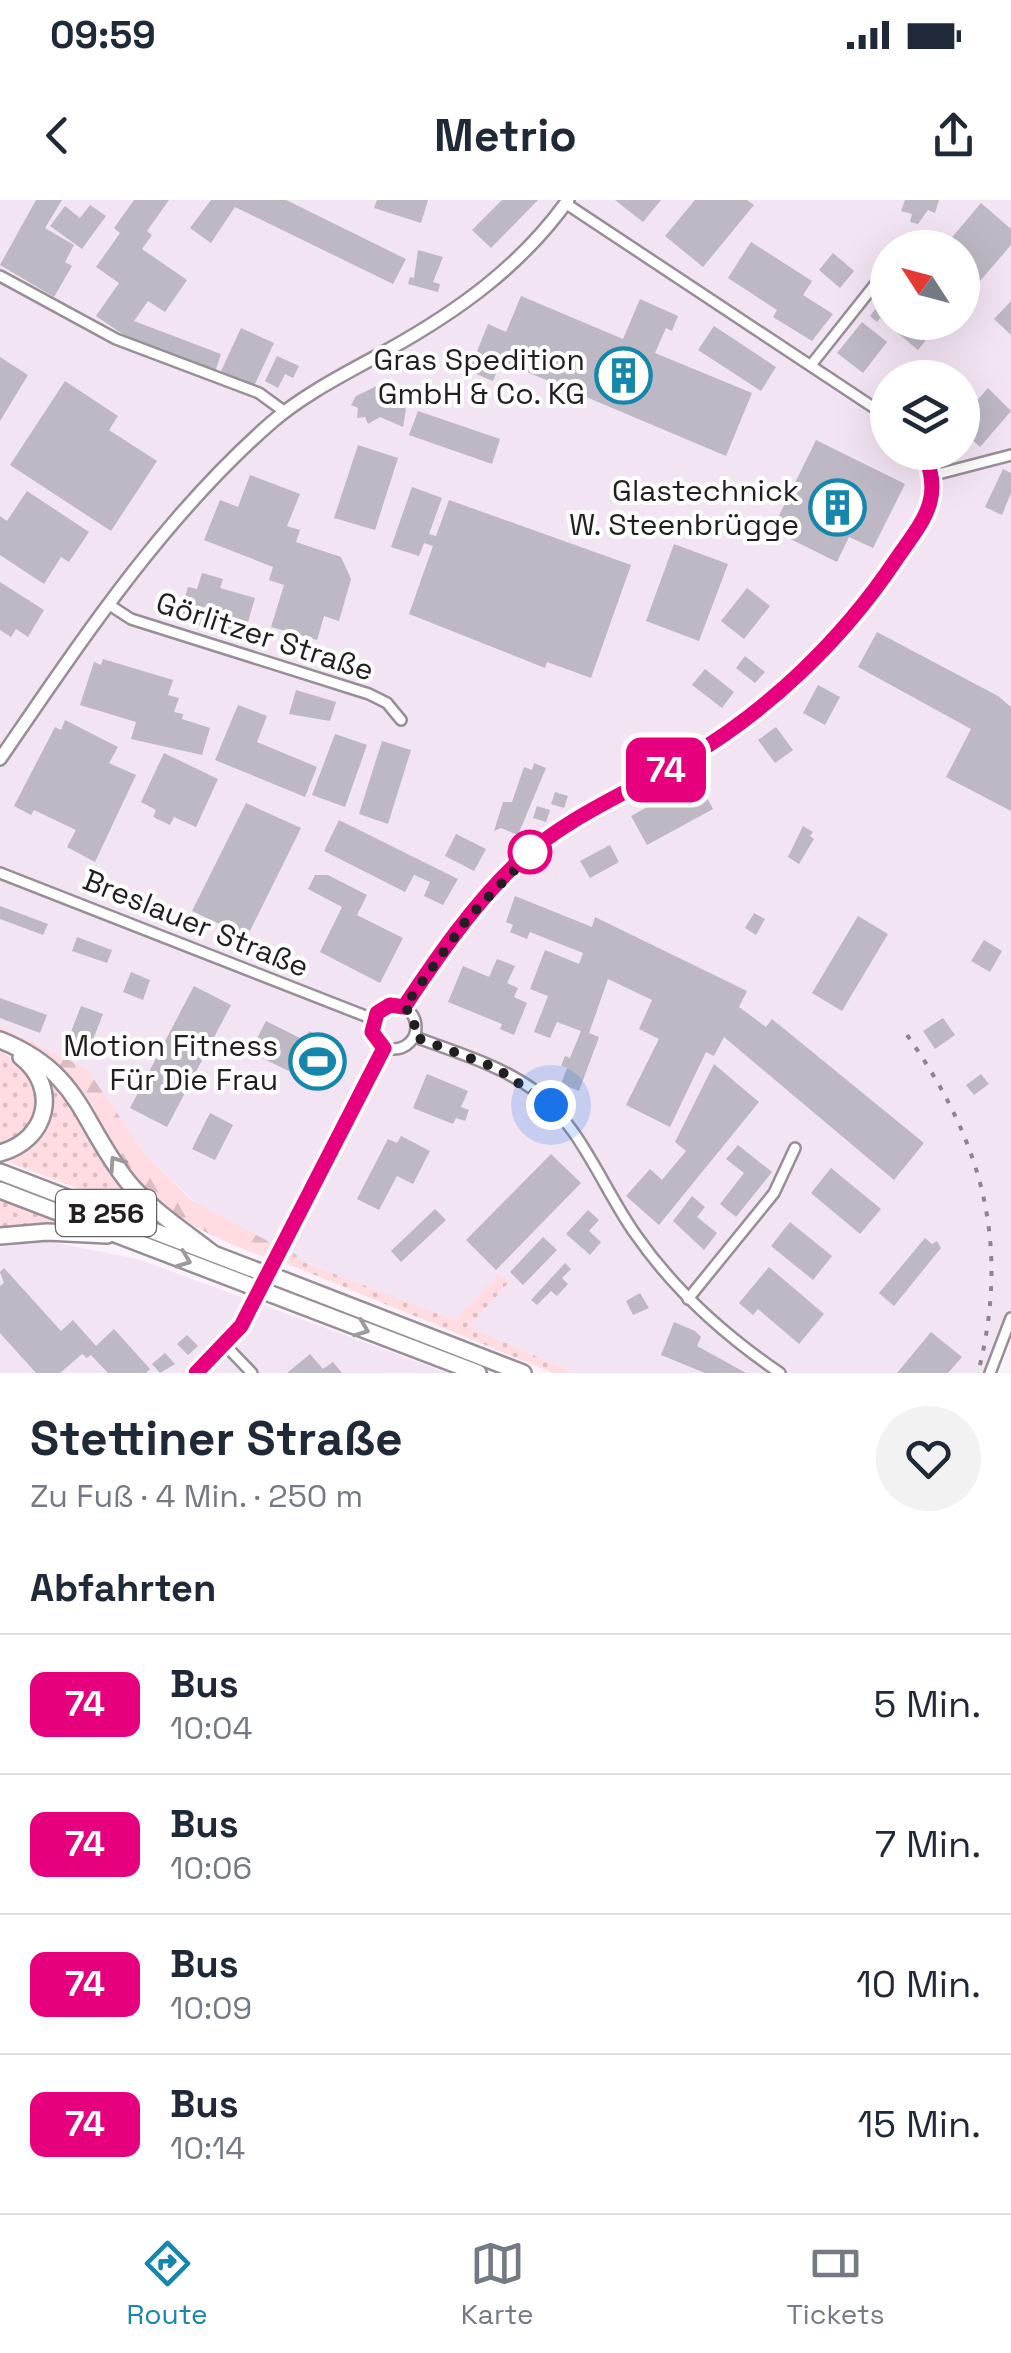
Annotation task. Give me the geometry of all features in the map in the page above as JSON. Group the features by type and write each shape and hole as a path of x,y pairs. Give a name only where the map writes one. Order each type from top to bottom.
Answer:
{"highway":[{"path":"0,1043 34,1068 46,1096 34,1133 0,1153"},
{"path":"0,1043 28,1053 68,1085 132,1186 212,1253"},
{"name":"B 256","path":"0,1172 212,1253 271,1294 478,1373"},
{"name":"B 256","path":"0,1190 121,1236 251,1277 278,1278 522,1373"},
{"path":"0,1236 47,1232 121,1236"}],"street":[{"path":"0,759 108,604 222,472 285,412 470,301 520,256 566,202 870,405"},
{"path":"0,276 116,340 259,393 285,412"},
{"path":"811,365 870,291"},
{"path":"934,475 1011,455"},
{"path":"404,1007 446,944 518,861 590,813 716,741 802,670 866,603 922,522 932,499 932,470"},
{"name":"Görlitzer Straße","path":"108,604 141,622 369,694 387,703 401,720"},
{"name":"Breslauer Straße","path":"0,873 373,1019"},
{"path":"390,1005 404,1007 414,1016 415,1037 405,1047 384,1048 374,1038 373,1019 390,1005"},
{"path":"415,1037 496,1068 551,1105 570,1128 637,1237 688,1299 735,1343 780,1373"},
{"path":"196,1373 226,1346 264,1283 384,1048"},
{"path":"688,1299 774,1193 795,1148"},
{"path":"990,1373 1011,1318"},
{"path":"226,1346 252,1373"}],"shaded area":[{"path":"0,200 1011,200 1011,1335 995,1373 575,1373 468,1327 509,1283 455,1321 306,1263 291,1251 288,1264 265,1257 272,1244 204,1211 144,1153 87,1069 0,1026"},
{"path":"46,1241 138,1259 448,1373 0,1373 0,1247"}],"green space":[{"path":"0,1026 87,1069 144,1153 191,1200 273,1244 265,1257 198,1228 159,1201 126,1167 74,1082 51,1062 0,1034"},
{"path":"0,1050 33,1075 40,1107 24,1136 0,1147"},
{"path":"44,1068 165,1221 0,1159 31,1143 46,1126 52,1104"},
{"path":"0,1199 74,1228 0,1232"},
{"path":"290,1250 306,1263 454,1320 499,1274 509,1282 469,1327 575,1373 553,1373 288,1264"}],"building":[{"path":"36,200 62,200 45,228 74,245 65,262 72,266 54,297 0,265"},
{"path":"134,200 169,200 147,231 152,235 142,249 187,280 165,312 148,301 134,321 221,354 215,372 124,335 96,316 119,283 96,267 120,233 114,228"},
{"path":"211,200 286,200 406,259 393,284 235,207 211,243 190,228"},
{"path":"377,200 428,200 421,223 374,208"},
{"path":"502,200 538,200 491,248 472,230"},
{"path":"615,200 661,200 643,222"},
{"path":"695,200 747,200 754,205 703,267 665,236"},
{"path":"905,200 939,200 935,213 928,210 918,224 910,222 912,214 901,211"},
{"path":"981,203 1011,229 1011,245 980,281 980,230 958,230"},
{"path":"90,205 106,216 82,249 50,226 65,206 80,218"},
{"path":"751,242 812,281 803,295 833,314 812,341 773,317 777,310 728,278"},
{"path":"418,250 443,257 433,282 440,284 438,292 408,284 410,277 414,278"},
{"path":"833,253 854,271 840,288 819,270"},
{"name":"Gras Spedition GmbH & Co. KG","path":"521,296 623,339 640,299 678,316 672,331 666,328 655,353 752,393 726,456 501,361 493,381 469,371 488,324 506,332"},
{"path":"1011,301 1011,335 994,319"},
{"path":"862,322 870,328 870,340 887,342 863,373 837,353"},
{"path":"714,326 776,367 761,391 698,350"},
{"path":"241,328 274,343 254,386 221,371"},
{"path":"906,340 926,340 918,350"},
{"path":"277,356 299,366 293,378 285,374 278,388 265,381"},
{"path":"0,357 28,375 0,421"},
{"path":"65,381 118,416 109,430 157,461 111,531 10,465"},
{"path":"377,386 378,394 394,401 400,396 406,410 403,427 380,417 368,424 365,417 357,418 358,408 351,405 356,396"},
{"path":"988,388 1011,411 980,447 980,397"},
{"path":"418,411 500,439 492,464 409,435"},
{"name":"Glastechnick W. Steenbrügge","path":"816,440 905,484 873,548 849,537 837,562 772,530"},
{"path":"358,445 398,458 375,530 334,518"},
{"path":"1003,469 1011,473 1011,493 1002,515 985,507"},
{"path":"250,475 300,494 287,526 300,530 296,542 341,557 351,579 339,621 324,616 317,640 271,627 284,585 269,580 273,567 204,540 220,500 238,507"},
{"path":"412,487 442,498 429,534 436,536 449,500 631,565 591,678 547,662 545,668 409,614 433,546 424,543 419,556 391,547"},
{"path":"27,491 89,532 69,562 61,557 44,584 0,555 0,516 7,521"},
{"path":"674,544 728,564 699,641 646,621"},
{"path":"202,573 223,579 220,588 255,598 243,639 178,620 188,587 197,589"},
{"path":"0,582 44,610 28,637 16,629 11,637 0,630"},
{"path":"747,588 770,606 744,639 721,621"},
{"path":"877,632 998,696 1011,707 1011,811 946,777 971,729 858,667"},
{"path":"745,656 765,672 755,683 736,668"},
{"path":"103,659 173,680 168,695 179,698 174,712 183,714 182,719 210,728 202,755 131,739 136,722 80,705 94,662 101,665"},
{"path":"705,669 734,692 722,708 692,685"},
{"path":"818,685 840,697 825,725 803,713"},
{"path":"296,690 336,702 330,721 289,714"},
{"path":"238,705 267,716 257,742 317,767 305,797 215,760"},
{"path":"65,720 118,747 109,763 136,775 95,862 67,847 76,830 34,810 31,815 14,806 55,727 61,730"},
{"path":"776,727 793,750 775,763 758,740"},
{"path":"335,734 367,745 345,807 312,795"},
{"path":"382,741 411,750 388,824 359,814"},
{"path":"631,745 639,762 634,764 623,748"},
{"path":"164,753 218,779 196,827 174,817 170,825 153,817 156,810 141,802"},
{"path":"534,763 546,768 518,835 501,828 494,831 503,802 512,802 524,767 532,770"},
{"path":"697,780 713,809 647,845 631,816"},
{"path":"555,792 568,796 564,808 551,804"},
{"path":"246,803 301,828 247,937 192,911"},
{"path":"537,806 550,810 546,822 533,818"},
{"path":"339,820 458,879 443,905 424,896 430,882 414,875 405,892 324,851"},
{"path":"803,826 813,832 810,836 814,839 799,864 788,857"},
{"path":"456,834 486,849 474,871 445,856"},
{"path":"610,845 619,862 590,878 580,861"},
{"path":"315,875 328,875 367,895 357,915 403,938 380,983 320,952 342,907 308,889"},
{"path":"515,896 592,927 595,917 747,991 739,1007 766,1027 772,1019 924,1143 894,1180 724,1037 714,1056 706,1052 670,1127 626,1105 659,1039 639,1029 652,1000 608,979 589,1033 599,1037 579,1091 561,1084 567,1068 561,1066 565,1056 570,1058 581,1031 557,1022 550,1038 534,1032 548,996 530,989 545,950 579,964 583,953 530,932 527,939 510,932 513,925 506,922"},
{"path":"0,906 48,924 43,935 0,919"},
{"path":"754,913 765,919 756,935 745,928"},
{"path":"858,916 888,934 842,1011 812,993"},
{"path":"77,937 112,950 107,963 72,951"},
{"path":"984,940 1002,951 990,972 971,961"},
{"path":"497,959 515,966 507,983 518,988 514,997 527,1003 514,1035 500,1029 502,1024 448,1002 463,966 489,977"},
{"path":"131,972 150,980 143,1000 123,992"},
{"path":"194,986 231,1005 167,1127 130,1108"},
{"path":"0,998 47,1015 40,1033 0,1018"},
{"path":"81,1006 103,1014 87,1055 66,1045"},
{"path":"943,1018 955,1035 935,1049 923,1031"},
{"path":"266,1021 304,1040 309,1031 335,1044 315,1084 250,1052"},
{"path":"714,1064 759,1102 659,1225 626,1196 650,1169 662,1180 686,1151 675,1142"},
{"path":"427,1074 468,1091 461,1107 469,1110 465,1121 456,1118 453,1124 413,1108"},
{"path":"981,1074 989,1084 974,1095 966,1085"},
{"path":"210,1113 233,1125 215,1160 192,1149"},
{"path":"401,1136 430,1151 413,1184 397,1176 379,1210 357,1199 388,1139 397,1143"},
{"path":"738,1145 772,1172 736,1217 720,1204 744,1173 726,1159"},
{"path":"551,1154 581,1183 496,1270 466,1240"},
{"path":"831,1168 881,1209 860,1234 811,1193"},
{"path":"692,1196 705,1207 697,1217 717,1233 704,1250 673,1221"},
{"path":"435,1209 446,1220 401,1262 391,1251"},
{"path":"588,1210 599,1220 589,1231 601,1242 590,1255 566,1234"},
{"path":"790,1222 832,1256 813,1280 771,1246"},
{"path":"543,1237 557,1250 523,1285 510,1272"},
{"path":"925,1238 932,1244 937,1241 941,1248 894,1306 879,1293"},
{"path":"565,1263 571,1269 562,1278 568,1284 557,1296 551,1291 537,1305 531,1300"},
{"path":"769,1267 824,1314 799,1344 758,1309 753,1315 739,1303"},
{"path":"4,1268 61,1331 73,1320 96,1346 114,1329 150,1369 146,1373 108,1373 91,1355 87,1358 82,1354 60,1373 36,1373 0,1333 0,1286 4,1283 0,1272"},
{"path":"640,1293 649,1308 633,1315 626,1301"},
{"path":"674,1322 701,1337 697,1346 746,1373 705,1373 661,1355"},
{"path":"931,1332 962,1357 948,1373 897,1373"},
{"path":"187,1335 198,1346 188,1355 177,1344"},
{"path":"165,1353 175,1364 160,1373 152,1364"},
{"path":"310,1354 323,1369 333,1362 342,1373 287,1373"}],"railway":[{"path":"907,1035 954,1114 983,1195 990,1237 991,1280 988,1326 978,1373"}],"bus line":[{"name":"74","path":"196,1373 241,1326 359,1099 384,1048 372,1032 377,1013 390,1005 404,1007 446,944 518,861 716,741 802,670 866,603 922,522 932,499 932,470"}],"place":[{"name":"Gras Spedition GmbH & Co. KG","path":"624,376"},
{"name":"Glastechnick W. Steenbrügge","path":"838,507"},
{"name":"Motion Fitness Für Die Frau","path":"317,1062"}],"route":[{"path":"530,852 535,849 518,861 446,944 404,1007 414,1016 415,1037 496,1068 551,1105"}]}
